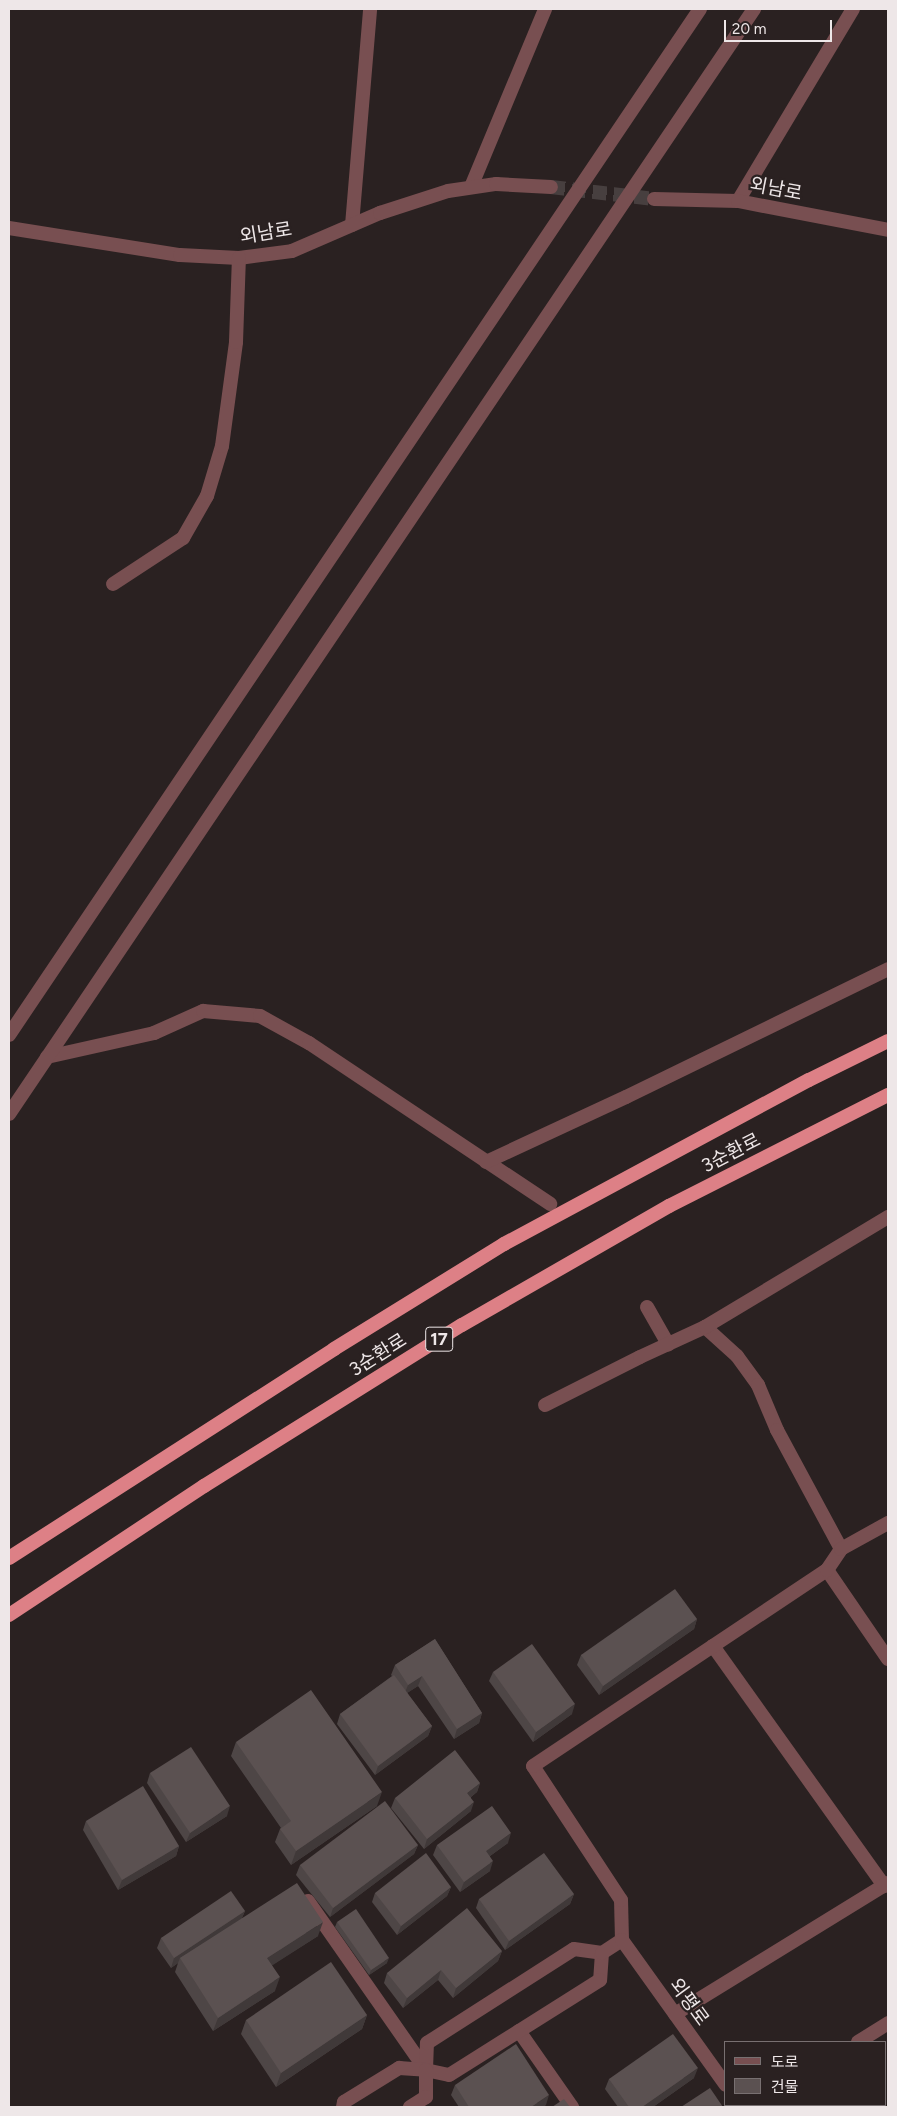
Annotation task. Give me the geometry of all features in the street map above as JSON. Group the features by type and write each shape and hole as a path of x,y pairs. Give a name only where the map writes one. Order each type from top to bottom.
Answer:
{"highway":[{"name":"3순환로","path":"9,1558 334,1349 504,1244 809,1080 888,1041"},
{"name":"3순환로","path":"9,1615 204,1486 462,1325 669,1206 888,1095"}],"street":[{"path":"352,225 370,9"},
{"path":"471,187 545,9"},
{"path":"9,1035 700,9"},
{"path":"9,1114 754,9"},
{"path":"738,201 852,9"},
{"name":"외남로","path":"9,228 180,255 239,258 292,251 380,213 448,191 496,184 551,187"},
{"name":"외남로","path":"654,198 738,201 888,230"},
{"path":"113,584 183,538 207,496 222,446 236,342 239,258"},
{"path":"486,1162 626,1097 888,969"},
{"path":"47,1058 154,1033 203,1011 260,1016 308,1043 550,1204"},
{"path":"546,1405 705,1327 888,1217"},
{"path":"647,1307 668,1344"},
{"path":"705,1327 737,1356 758,1385 777,1430 841,1549"},
{"path":"410,2107 426,2097 427,2043 574,1949 602,1953 622,1940 621,1900 532,1766 827,1570 841,1549 888,1523"},
{"path":"827,1570 888,1659"},
{"path":"675,2014 886,1884 713,1646"},
{"path":"302,1891 426,2070"},
{"name":"외평로","path":"622,1940 724,2082"},
{"path":"343,2107 344,2102 399,2068 426,2070 449,2075 600,1980 602,1953"},
{"path":"860,2041 888,2023"},
{"path":"520,2031 572,2107"}],"building":[{"path":"675,1589 697,1619 603,1686 581,1655"},
{"path":"435,1639 482,1713 457,1729 422,1676 408,1685 395,1665"},
{"path":"532,1644 575,1704 536,1732 493,1672"},
{"path":"394,1675 432,1726 378,1766 340,1714"},
{"path":"311,1690 382,1792 296,1851 280,1829 291,1821 236,1742"},
{"path":"191,1747 230,1806 190,1833 150,1773"},
{"path":"455,1750 480,1783 467,1793 474,1802 427,1839 395,1798"},
{"path":"143,1786 179,1846 122,1880 86,1821"},
{"path":"385,1801 418,1845 333,1908 300,1865"},
{"path":"492,1806 511,1833 486,1851 493,1861 464,1882 437,1845"},
{"path":"426,1853 451,1887 401,1926 375,1893"},
{"path":"544,1853 574,1894 509,1941 479,1899"},
{"path":"297,1883 323,1922 267,1958 280,1977 218,2018 180,1958"},
{"path":"231,1891 245,1911 174,1958 161,1938"},
{"path":"467,1908 502,1951 456,1988 441,1970 407,1998 387,1973"},
{"path":"356,1909 389,1958 371,1970 337,1922"},
{"path":"331,1962 367,2015 281,2073 246,2020"},
{"path":"673,2034 698,2068 642,2107 629,2107 609,2079"},
{"path":"516,2044 549,2095 531,2107 469,2107 455,2085"},
{"path":"710,2088 723,2107 681,2107"},
{"path":"564,2099 570,2107 552,2107"}],"tunnel":[{"path":"551,187 654,199"}]}
